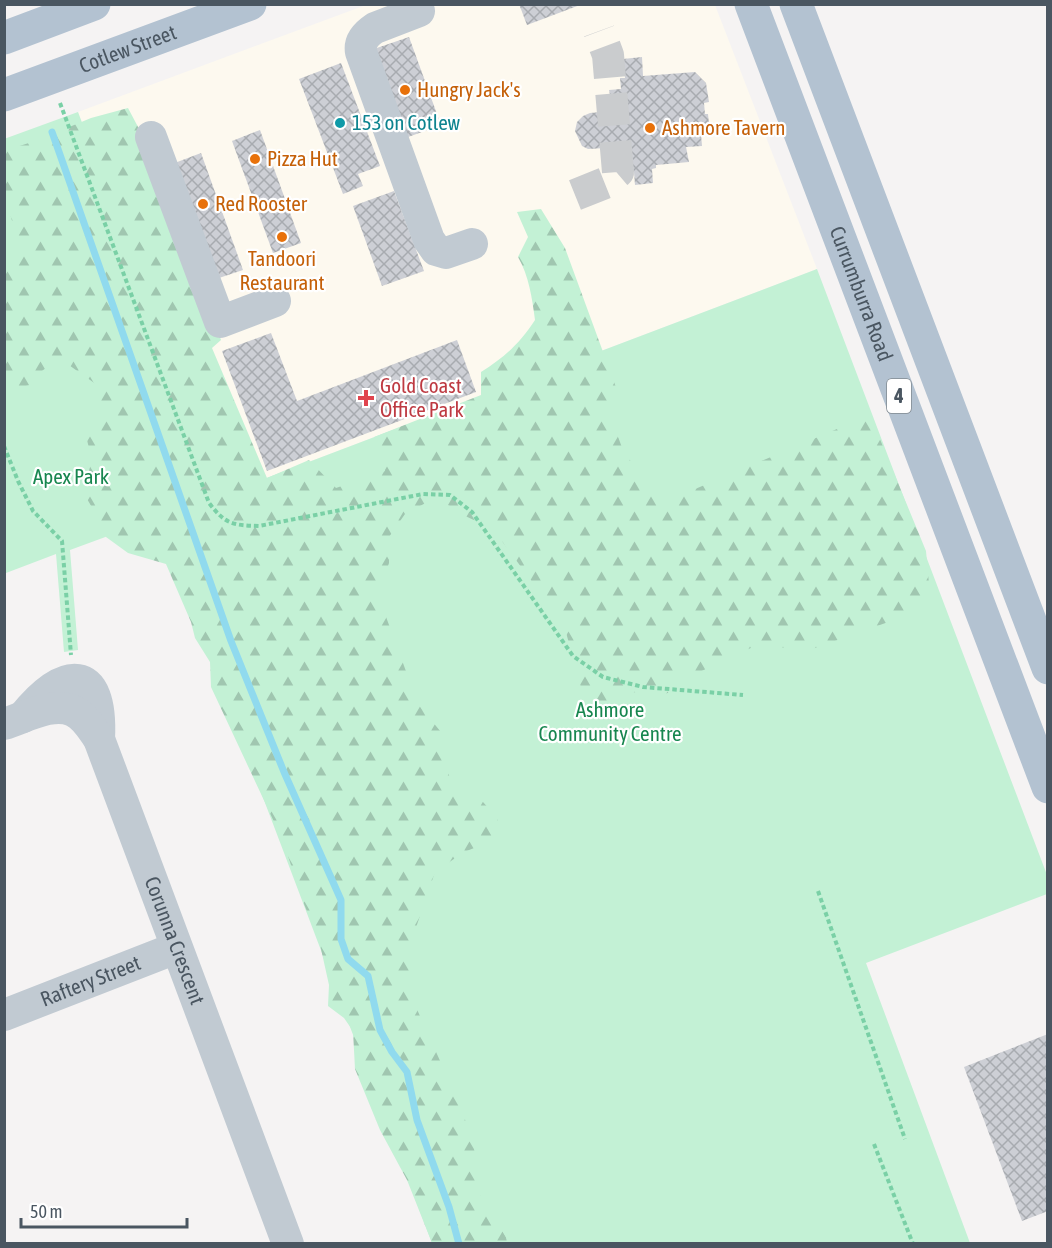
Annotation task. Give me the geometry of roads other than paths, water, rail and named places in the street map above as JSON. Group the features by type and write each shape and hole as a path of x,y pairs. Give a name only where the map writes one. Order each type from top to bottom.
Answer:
{"main road":[{"path":"4,38 53,12 94,4"},
{"name":"Cotlew Street","path":"4,95 250,4"},
{"name":"Currumburra Road","path":"751,4 1047,787"},
{"name":"Currumburra Road","path":"796,4 1047,668"}],"street":[{"path":"419,11 368,32 360,47 361,52 429,240 436,249 446,253 472,244"},
{"path":"151,137 220,322 275,301"},
{"path":"13,721 59,683 78,680 92,687 96,696 100,709 99,739"},
{"name":"Corunna Crescent","path":"13,721 53,709 73,710 86,721 99,739 288,1244"},
{"name":"Raftery Street","path":"4,1015 176,948"}],"waterway":[{"path":"52,132 231,641 284,772 341,900 341,939 348,959 368,976 380,1030 392,1052 407,1072 417,1120 449,1207 459,1244"}],"tunnel":[{"path":"575,195 605,183 618,172 608,55 599,31"}],"place":[{"name":"Hungry Jack's","path":"405,90"},
{"name":"153 on Cotlew","path":"340,123"},
{"name":"Ashmore Tavern","path":"650,128"},
{"name":"Pizza Hut","path":"255,159"},
{"name":"Red Rooster","path":"203,204"},
{"name":"Tandoori Restaurant","path":"282,237"},
{"name":"Gold Coast Office Park","path":"366,398"}],"park label":[{"name":"Apex Park","path":"71,477"},
{"name":"Ashmore Community Centre","path":"610,722"}]}
